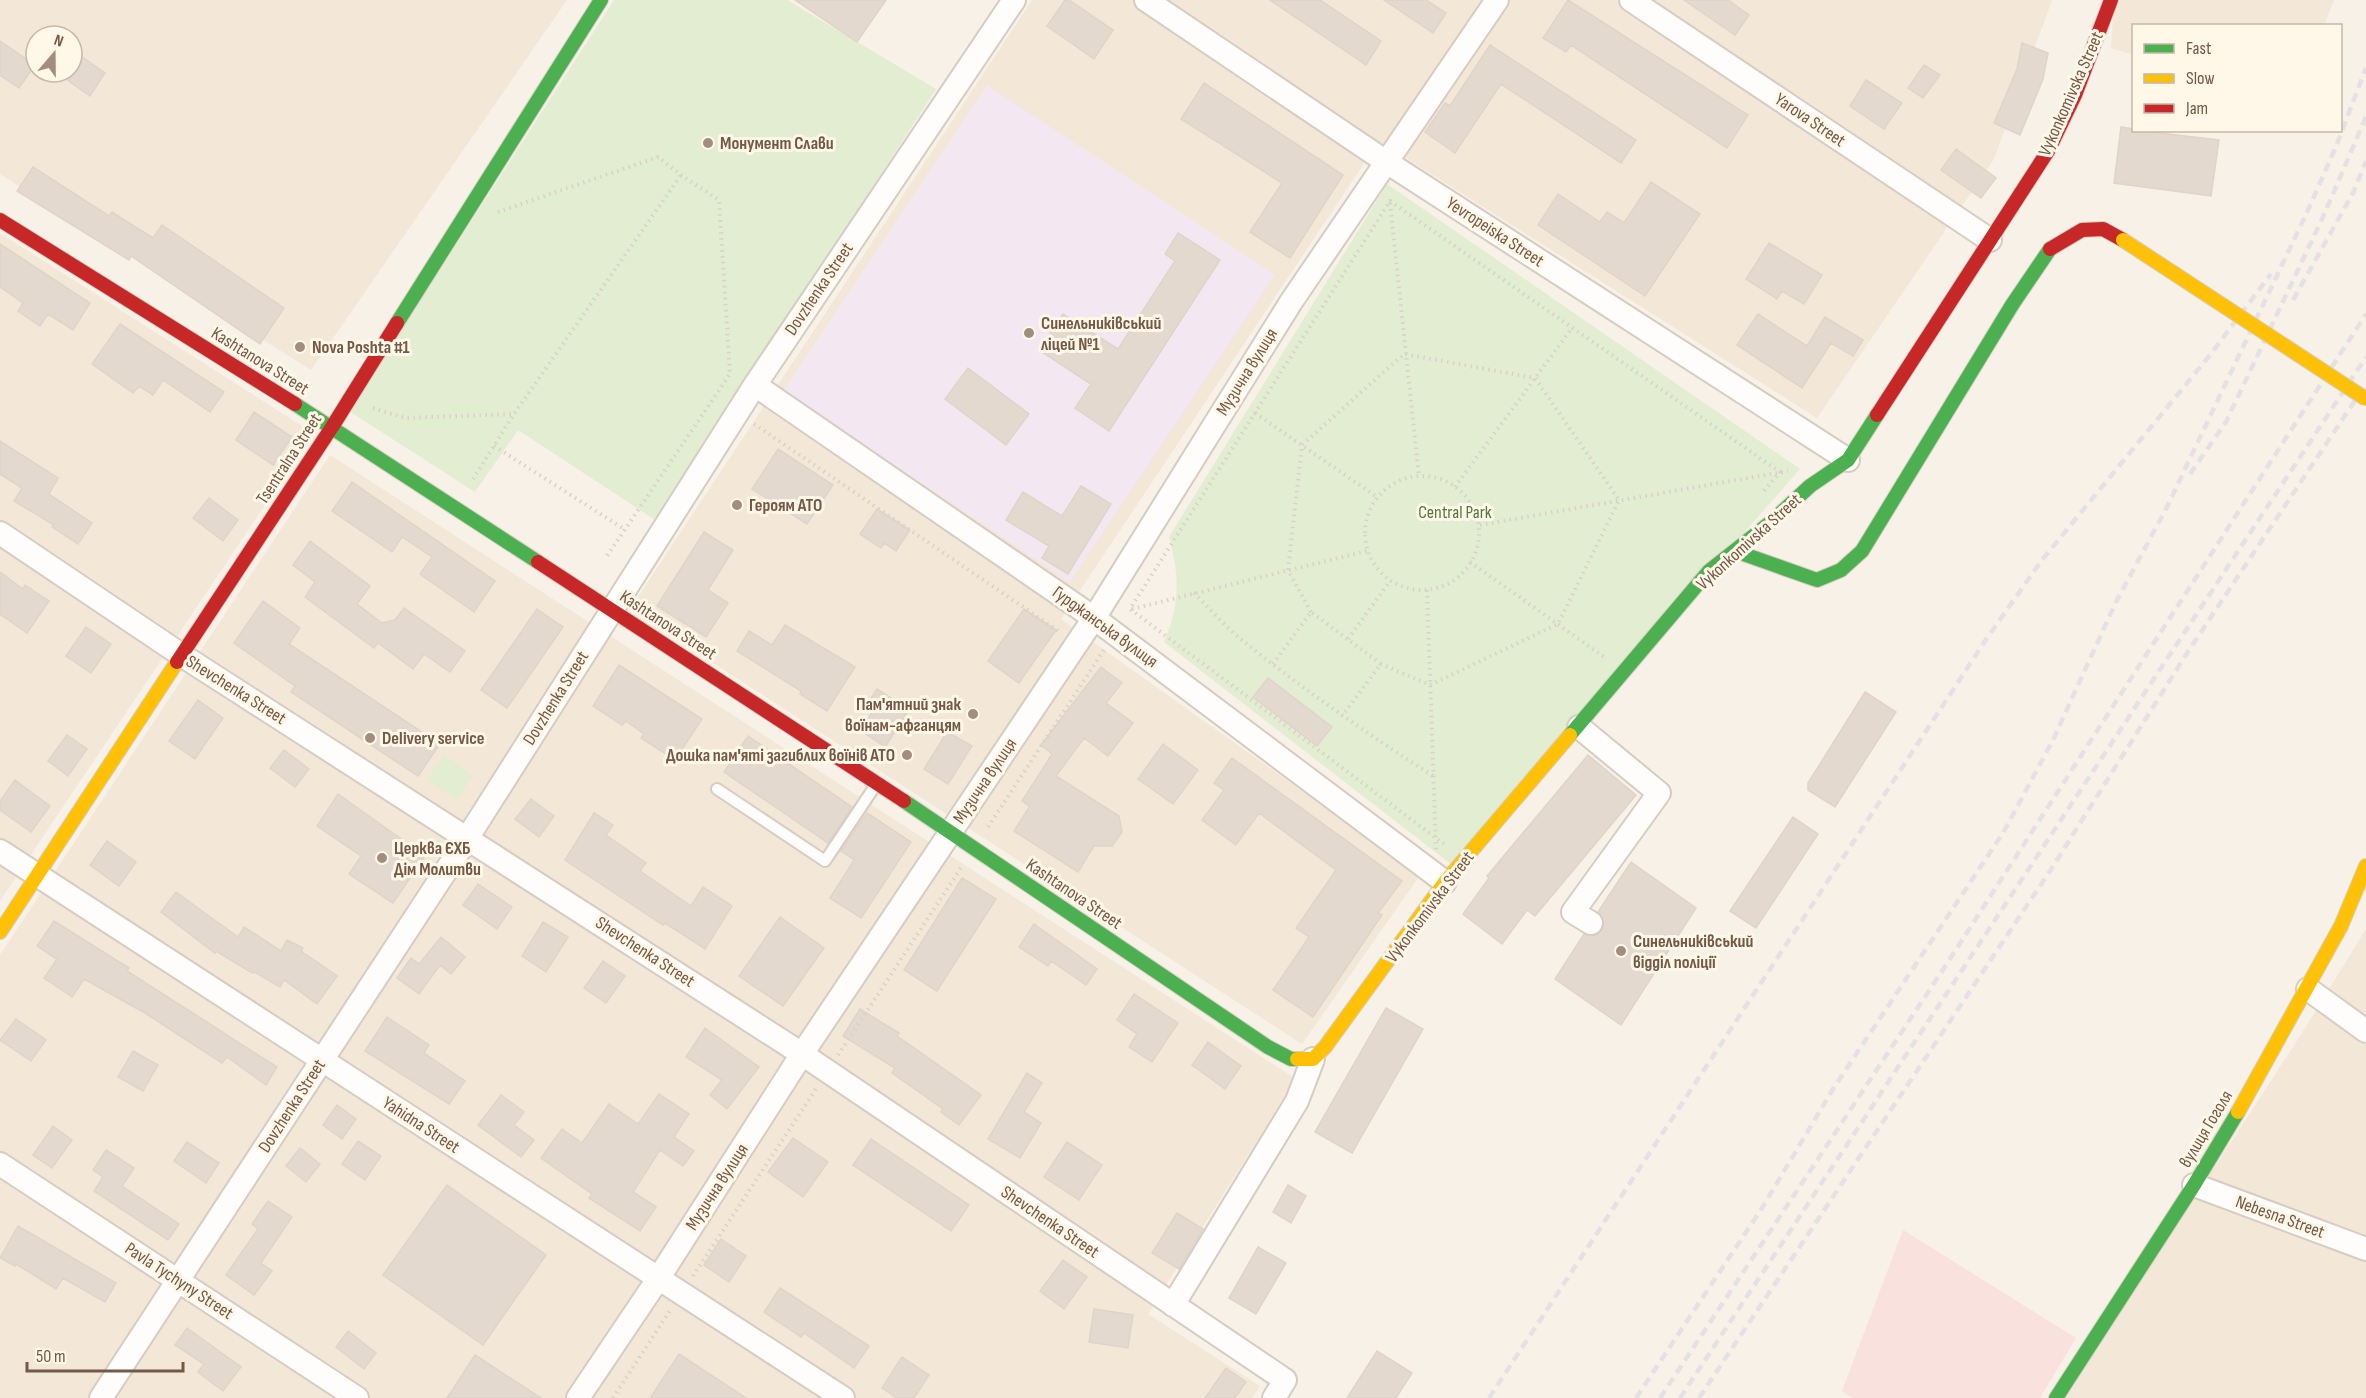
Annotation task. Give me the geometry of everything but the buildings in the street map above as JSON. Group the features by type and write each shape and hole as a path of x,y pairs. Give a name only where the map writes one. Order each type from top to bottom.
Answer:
{"street":[{"name":"Tsentralna Street","path":"0,932 332,427 601,0"},
{"name":"Dovzhenka Street","path":"101,1398 468,837 755,385 1014,0"},
{"name":"Yevropeiska Street","path":"1146,0 1385,161 1848,460"},
{"name":"Музична вулиця","path":"578,1398 658,1279 802,1054 1094,618 1291,302 1497,0"},
{"name":"Yarova Street","path":"1631,0 1990,240"},
{"name":"Vykonkomivska Street","path":"1173,1305 1298,1101 1319,1053 1439,875 1579,727 1709,571 1810,486 1848,460 2048,151 2074,95 2110,1"},
{"name":"Kashtanova Street","path":"0,220 332,427 951,832 1268,1047 1291,1059 1319,1053"},
{"path":"1735,551 1817,580 1841,570 1862,551 2012,305 2049,249 2082,230 2103,229 2123,240 2366,399"},
{"name":"Гурджанська вулиця","path":"755,385 1094,618 1439,875"},
{"name":"Shevchenka Street","path":"0,533 183,656 468,837 802,1054 1173,1305 1279,1389"},
{"path":"1579,727 1659,794 1573,912 1591,923"},
{"name":"Yahidna Street","path":"0,852 843,1398"},
{"name":"вулиця Гоголя","path":"2056,1398 2194,1185 2308,989 2341,926 2366,866"},
{"path":"2341,926 2366,899"},
{"path":"2308,989 2366,1031"},
{"name":"Pavla Tychyny Street","path":"0,1164 357,1398"},
{"name":"Nebesna Street","path":"2194,1185 2366,1249"}],"lane":[{"path":"717,789 825,861 877,784"}],"path":[{"path":"496,212 658,157 719,200 730,374 607,556"},
{"path":"1385,161 1419,477"},
{"path":"472,478 681,175"},
{"path":"1389,201 1780,472"},
{"path":"613,1398 1130,609 1389,201"},
{"path":"1455,487 1572,328"},
{"path":"1404,354 1535,378 1620,500"},
{"path":"1404,354 1302,445 1288,570 1311,612 1381,663 1430,685 1558,624 1620,500"},
{"path":"714,397 1098,658"},
{"path":"373,408 405,418 514,414"},
{"path":"1255,413 1377,497"},
{"path":"494,446 624,529"},
{"path":"1480,525 1790,470"},
{"path":"1757,498 1780,472"},
{"path":"1427,476 1445,480 1455,487 1472,505 1480,525 1478,541 1470,562 1461,574 1446,585 1427,590 1408,588 1390,581 1376,568 1367,551 1364,532 1368,513 1377,497 1392,484 1408,477 1419,477 1427,476"},
{"path":"1130,609 1367,551"},
{"path":"1470,562 1605,657"},
{"path":"1348,639 1390,581"},
{"path":"1427,590 1435,837 1439,875"},
{"path":"1194,593 1242,640 1273,664 1342,716 1433,776"},
{"path":"1108,594 1452,850 1439,875"},
{"path":"1273,664 1311,612"},
{"path":"1342,716 1381,663"}],"shaded area":[{"path":"0,0 567,0 311,370 0,174"},
{"path":"1032,0 2052,0 1994,159 1817,418 1379,141 1061,619 1420,875 1302,1044 630,609"},
{"path":"2114,0 2334,0 2324,24 2132,24 2132,55 2111,48"},
{"name":"Синельниківський ліцей №1","path":"987,85 1275,275 1070,582 783,391"},
{"path":"0,233 313,433 0,901"},
{"path":"330,455 1296,1079 1148,1314 1260,1386 1252,1398 0,1398 0,955"},
{"path":"2366,929 2366,1398 2065,1398 2302,1033"},
{"path":"1903,1230 2076,1338 2040,1398 1852,1398 1842,1391"}],"green space":[{"path":"614,0 787,0 936,89 657,521 518,430 475,492 349,411"},
{"name":"Central Park","path":"1387,184 1800,469 1452,865 1164,642 1176,603 1177,590 1173,551 1169,537"},
{"path":"443,755 473,775 457,800 427,780"}],"railway":[{"path":"2342,131 2366,68"},
{"path":"2190,474 2226,422 2323,217 2366,117"},
{"path":"1636,1398 1762,1208 1833,1089 2003,833 2053,740 2116,602 2167,507 2309,208 2342,132"},
{"path":"2293,300 2353,193 2366,161"},
{"path":"1489,1398 1987,638 2042,560 2210,355 2271,274"},
{"path":"1660,1398 1946,965 2366,314"},
{"path":"1680,1398 2366,357"},
{"path":"1699,1398 2050,871 2189,650 2366,384"}],"traffic: fast":[{"path":"397,323 601,0"},
{"path":"1735,551 1817,580 1841,570 1862,551 2012,305 2050,249"},
{"path":"295,404 538,562"},
{"path":"1570,735 1709,571 1771,522 1810,486 1848,460 1877,415"},
{"path":"904,801 1268,1047 1291,1059 1297,1059"},
{"path":"2056,1398 2194,1185 2238,1112"}],"traffic: slow":[{"path":"2123,240 2366,399"},
{"path":"0,932 177,662"},
{"path":"1297,1059 1313,1059 1325,1047 1445,882 1570,735"},
{"path":"2238,1112 2341,926 2366,866"}],"traffic: jam":[{"path":"1877,415 2048,151 2075,95 2111,0"},
{"path":"0,220 295,404"},
{"path":"2050,249 2082,230 2103,229 2123,240"},
{"path":"177,662 332,427 397,323"},
{"path":"538,562 904,801"}],"place":[{"name":"Монумент Слави","path":"708,143"},
{"name":"Синельниківський ліцей №1","path":"1029,333"},
{"name":"Nova Poshta #1","path":"300,347"},
{"name":"Героям АТО","path":"737,505"},
{"name":"Пам'ятний знак воїнам-афганцям","path":"973,714"},
{"name":"Delivery service","path":"370,738"},
{"name":"Дошка пам'яті загиблих воїнів АТО","path":"907,755"},
{"name":"Церква ЄХБ Дім Молитви","path":"382,858"},
{"name":"Синельниківський відділ поліції","path":"1621,951"}]}
